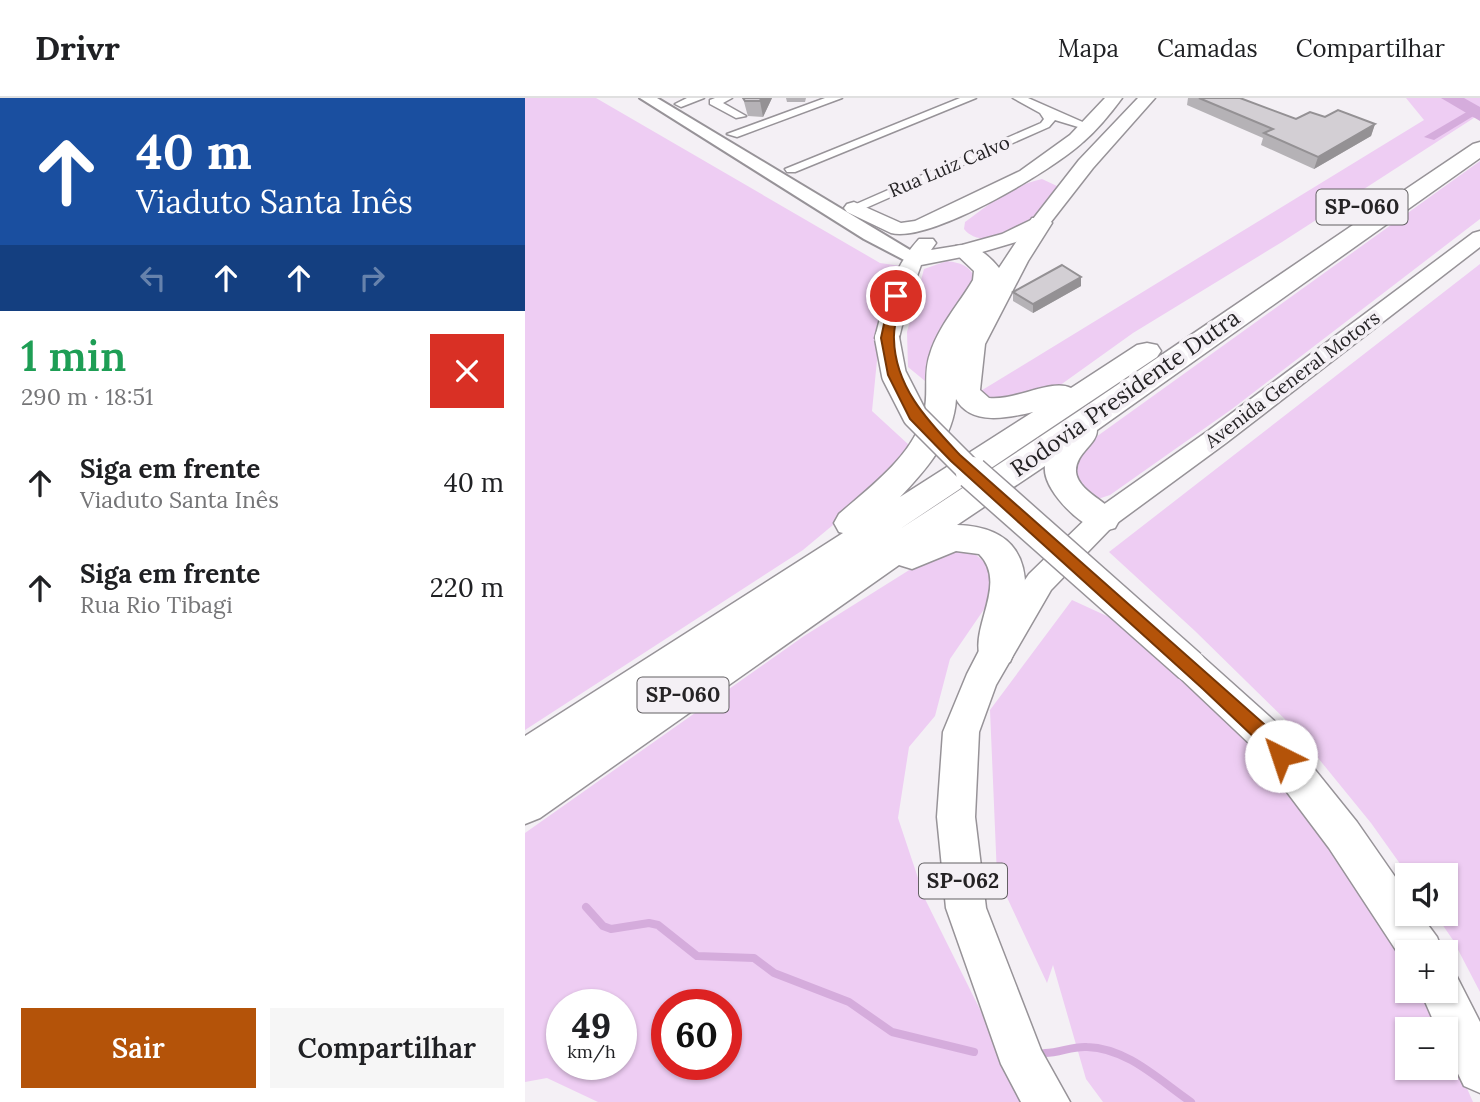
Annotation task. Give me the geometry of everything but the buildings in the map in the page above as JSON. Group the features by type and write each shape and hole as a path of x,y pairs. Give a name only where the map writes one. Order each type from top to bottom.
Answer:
{"highway":[{"name":"Rodovia Presidente Dutra","path":"525,759 745,611 991,455 1480,128"},
{"name":"Rodovia Presidente Dutra","path":"525,803 840,587 1108,408 1266,295 1480,148"},
{"path":"1040,223 1025,243 970,346 964,382 968,398 976,404 1010,410 1115,372"},
{"path":"745,611 899,480 936,427 940,411 939,386 944,355 986,281 987,269 956,238"},
{"path":"1102,535 1061,478 1059,462 1066,448 1108,408"},
{"path":"840,587 955,538 985,541 1001,554 1008,569 1008,594 996,651"}],"main road":[{"path":"916,259 956,238 1018,179 1082,133 1114,98"},
{"path":"1147,98 1086,163 1040,223 1009,238 956,238 917,251 916,259 896,296 887,338 894,375 915,416 955,458 1266,736 1343,835 1414,940"},
{"path":"1066,121 1082,133 1087,153 1086,163"},
{"path":"1082,133 1117,127"},
{"path":"854,208 887,226 908,229 919,227 1018,179 1050,176 1068,189"},
{"name":"Avenida General Motors","path":"1102,535 1217,437 1480,237"},
{"name":"SP-062","path":"1047,1102 1024,1064 966,908 956,817 961,733 979,684 996,651 1040,583 1102,535"},
{"path":"1447,1003 1480,1070"}],"street":[{"path":"647,98 870,235 916,259"},
{"path":"677,101 698,98"},
{"path":"726,98 715,102 740,116"},
{"path":"733,134 837,98"},
{"path":"791,169 970,98"},
{"path":"1019,98 1066,121"},
{"path":"677,101 854,208"},
{"name":"Rua Luiz Calvo","path":"854,208 1045,125 1050,119 1044,109"}],"shaded area":[{"path":"525,98 596,98 880,263 901,266 879,340 872,411 909,445 887,480 803,550 525,730"},
{"path":"1406,98 1450,98 1459,103 1458,98 1480,98 1480,114 1282,242 1133,333 1059,386 996,403 979,392 1424,120"},
{"path":"1480,161 1480,219 1232,409 1110,495 1098,499 1080,492 1068,460 1096,437"},
{"path":"1042,179 1057,186 1056,191 1038,215 1028,223 1010,233 989,238 971,235 964,229 965,222 1001,196"},
{"path":"947,261 964,265 975,277 942,337 925,381 908,367 907,332 924,269"},
{"path":"1480,264 1480,992 1458,950 1458,940 1453,940 1443,926 1458,926 1458,863 1399,863 1371,823 1292,726 1109,552"},
{"path":"951,549 971,551 987,564 993,581 989,602 950,659 935,716 909,747 898,818 925,899 1026,1102 598,1102 551,1080 637,1080 637,989 546,989 546,1078 525,1082 525,833 804,636 930,557"},
{"path":"1072,600 1122,623 1254,743 1331,843 1395,941 1395,1003 1428,1003 1434,1017 1395,1017 1395,1080 1458,1080 1458,1068 1473,1102 1103,1102 1086,1079 1053,965 1047,983 997,876 990,710"}],"waterway":[{"path":"1450,98 1480,115"},
{"path":"1430,137 1474,112"},
{"path":"586,907 603,926 611,929 649,923 658,925 697,956 754,958 774,973 849,1002 892,1032 974,1052"},
{"path":"1045,1053 1082,1047 1116,1053 1142,1067 1191,1102"}],"route":[{"path":"896,296 887,338 894,375 915,416 955,458 1209,683 1266,736 1281,756"}]}
